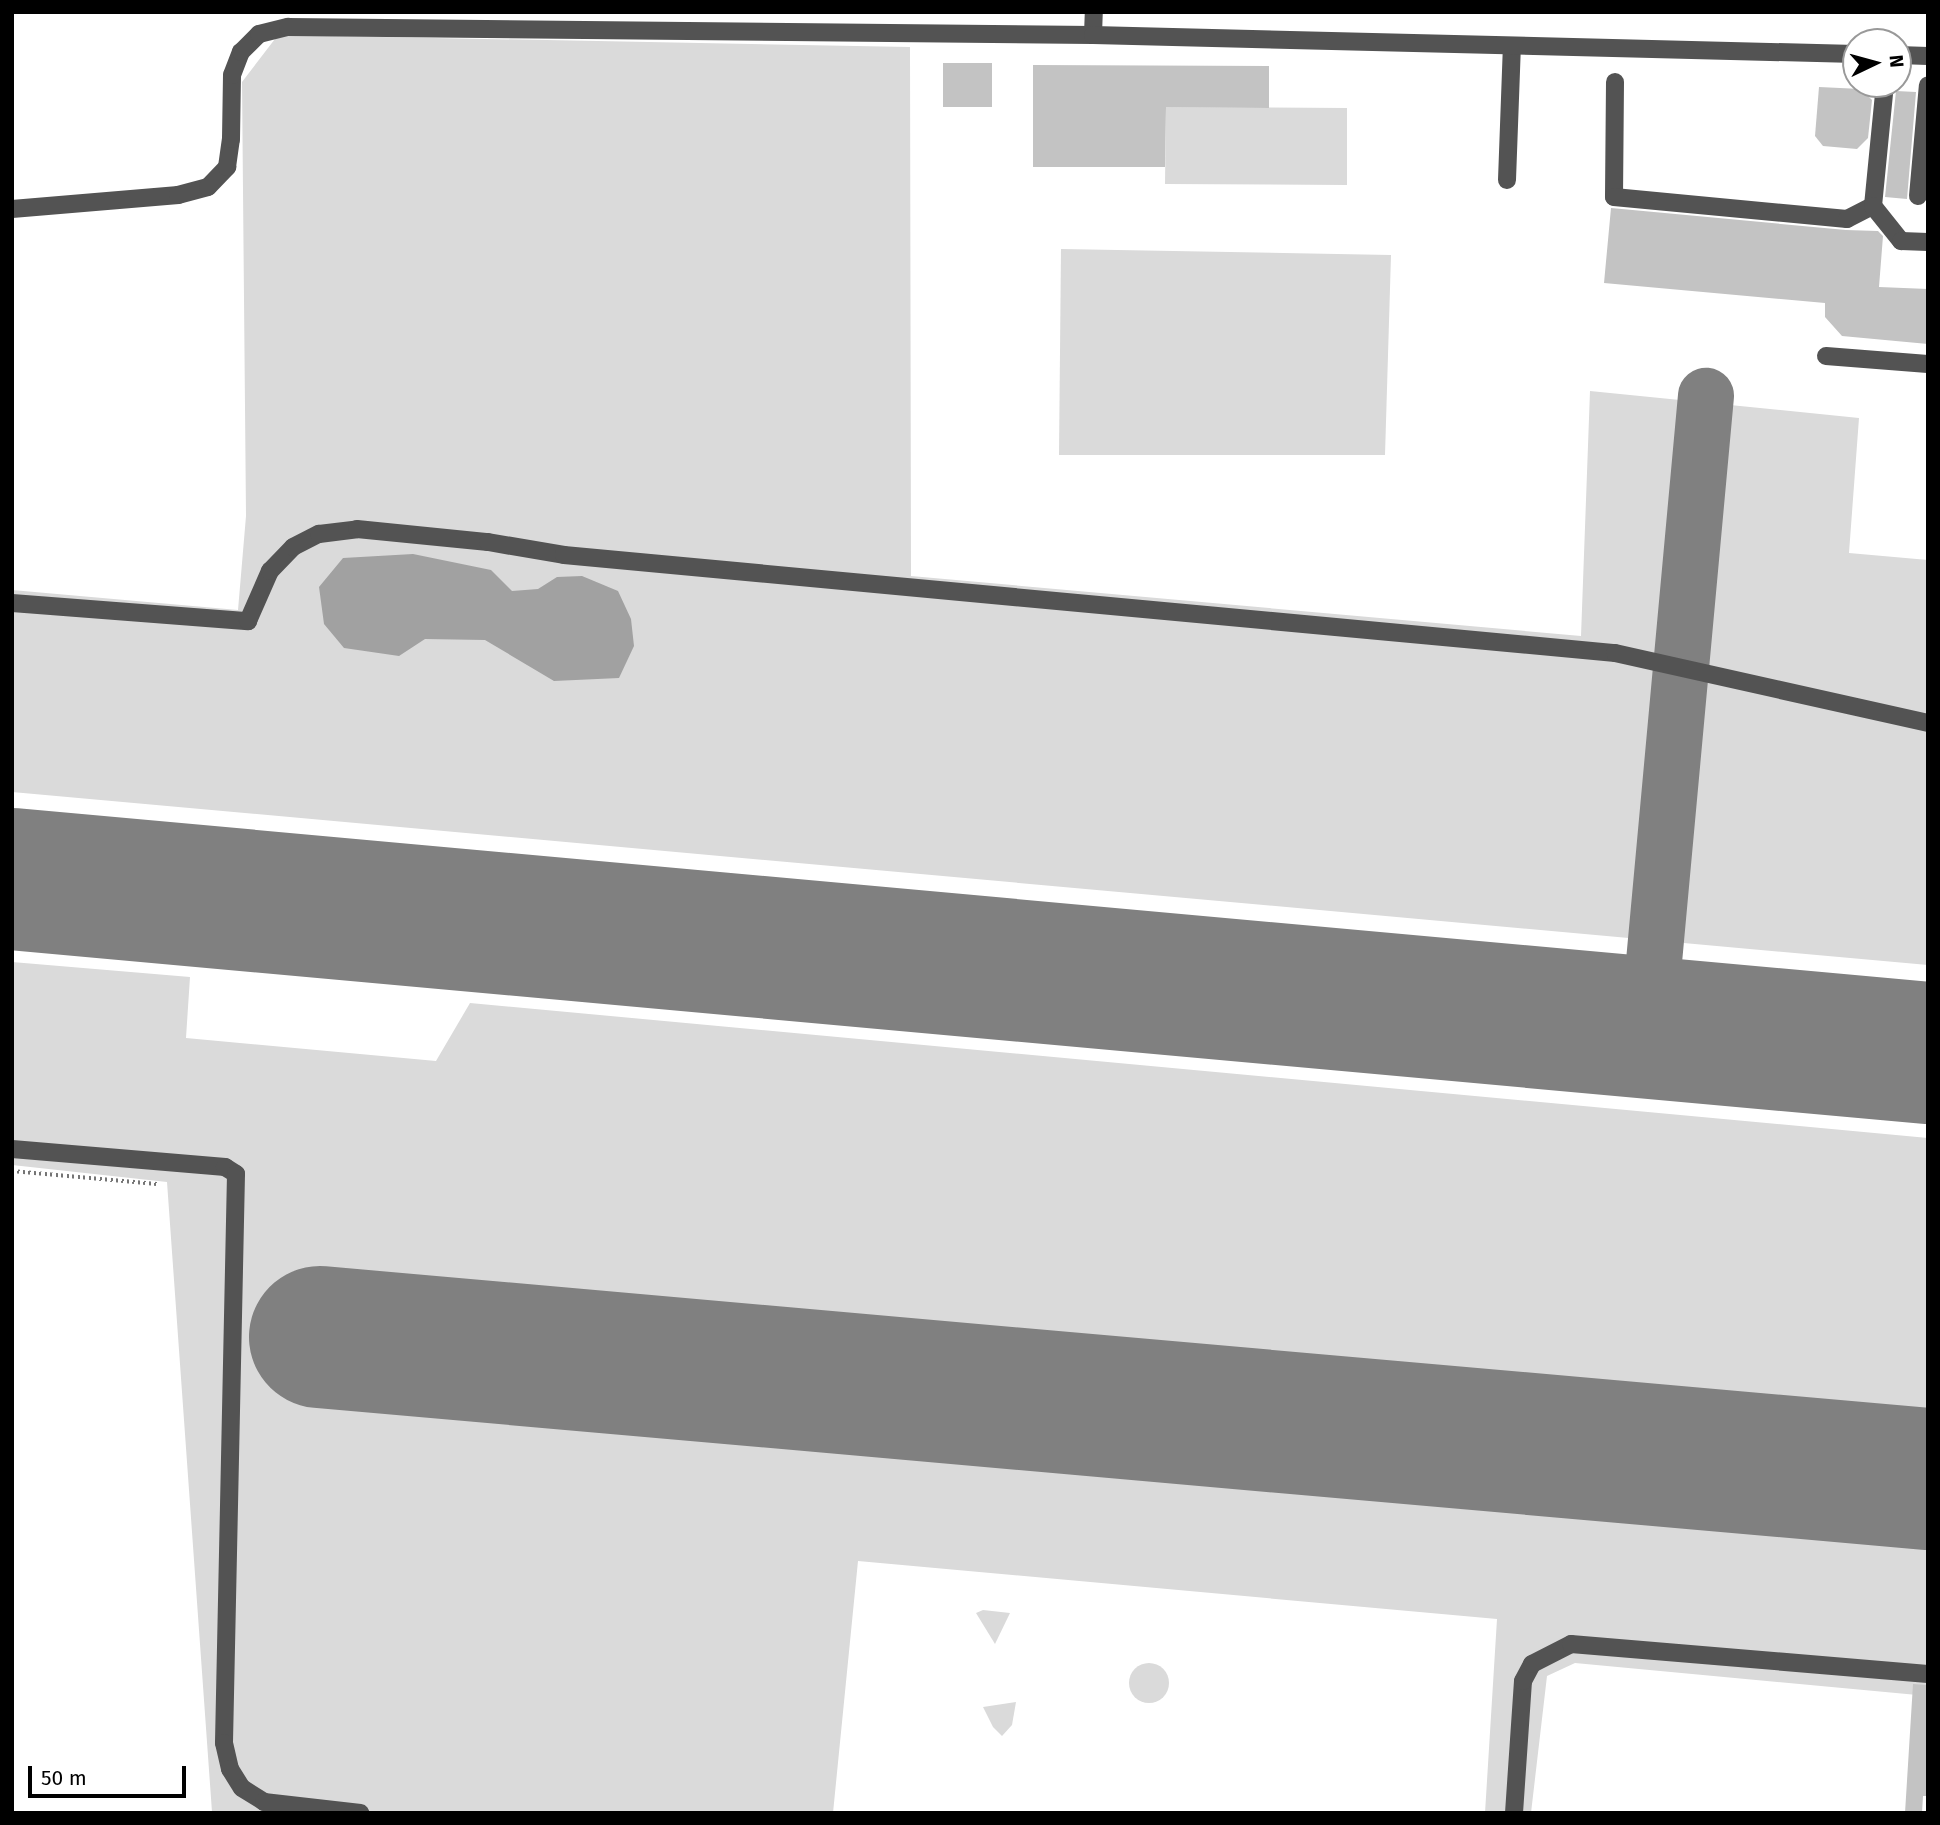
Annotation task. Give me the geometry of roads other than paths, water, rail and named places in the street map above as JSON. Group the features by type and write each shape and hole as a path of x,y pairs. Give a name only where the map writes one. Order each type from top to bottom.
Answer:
{"street":[{"path":"1093,35 1094,12"},
{"path":"12,209 178,195 208,187 227,167 231,139 232,75 240,52 259,34 288,27 1093,35 1842,54"},
{"path":"1507,180 1512,46"},
{"path":"1615,82 1614,197 1847,219 1873,206"},
{"path":"1918,196 1928,85"},
{"path":"1884,98 1873,206 1901,241 1928,242"},
{"path":"1826,356 1928,364"},
{"path":"12,603 248,621 271,571 293,547 319,534 357,529 488,542 564,555 1615,653 1928,723"},
{"path":"12,1149 225,1167 236,1174 225,1743 230,1769 242,1788 264,1802 360,1813"},
{"path":"1514,1813 1523,1681 1532,1664 1571,1644 1928,1674"}]}
